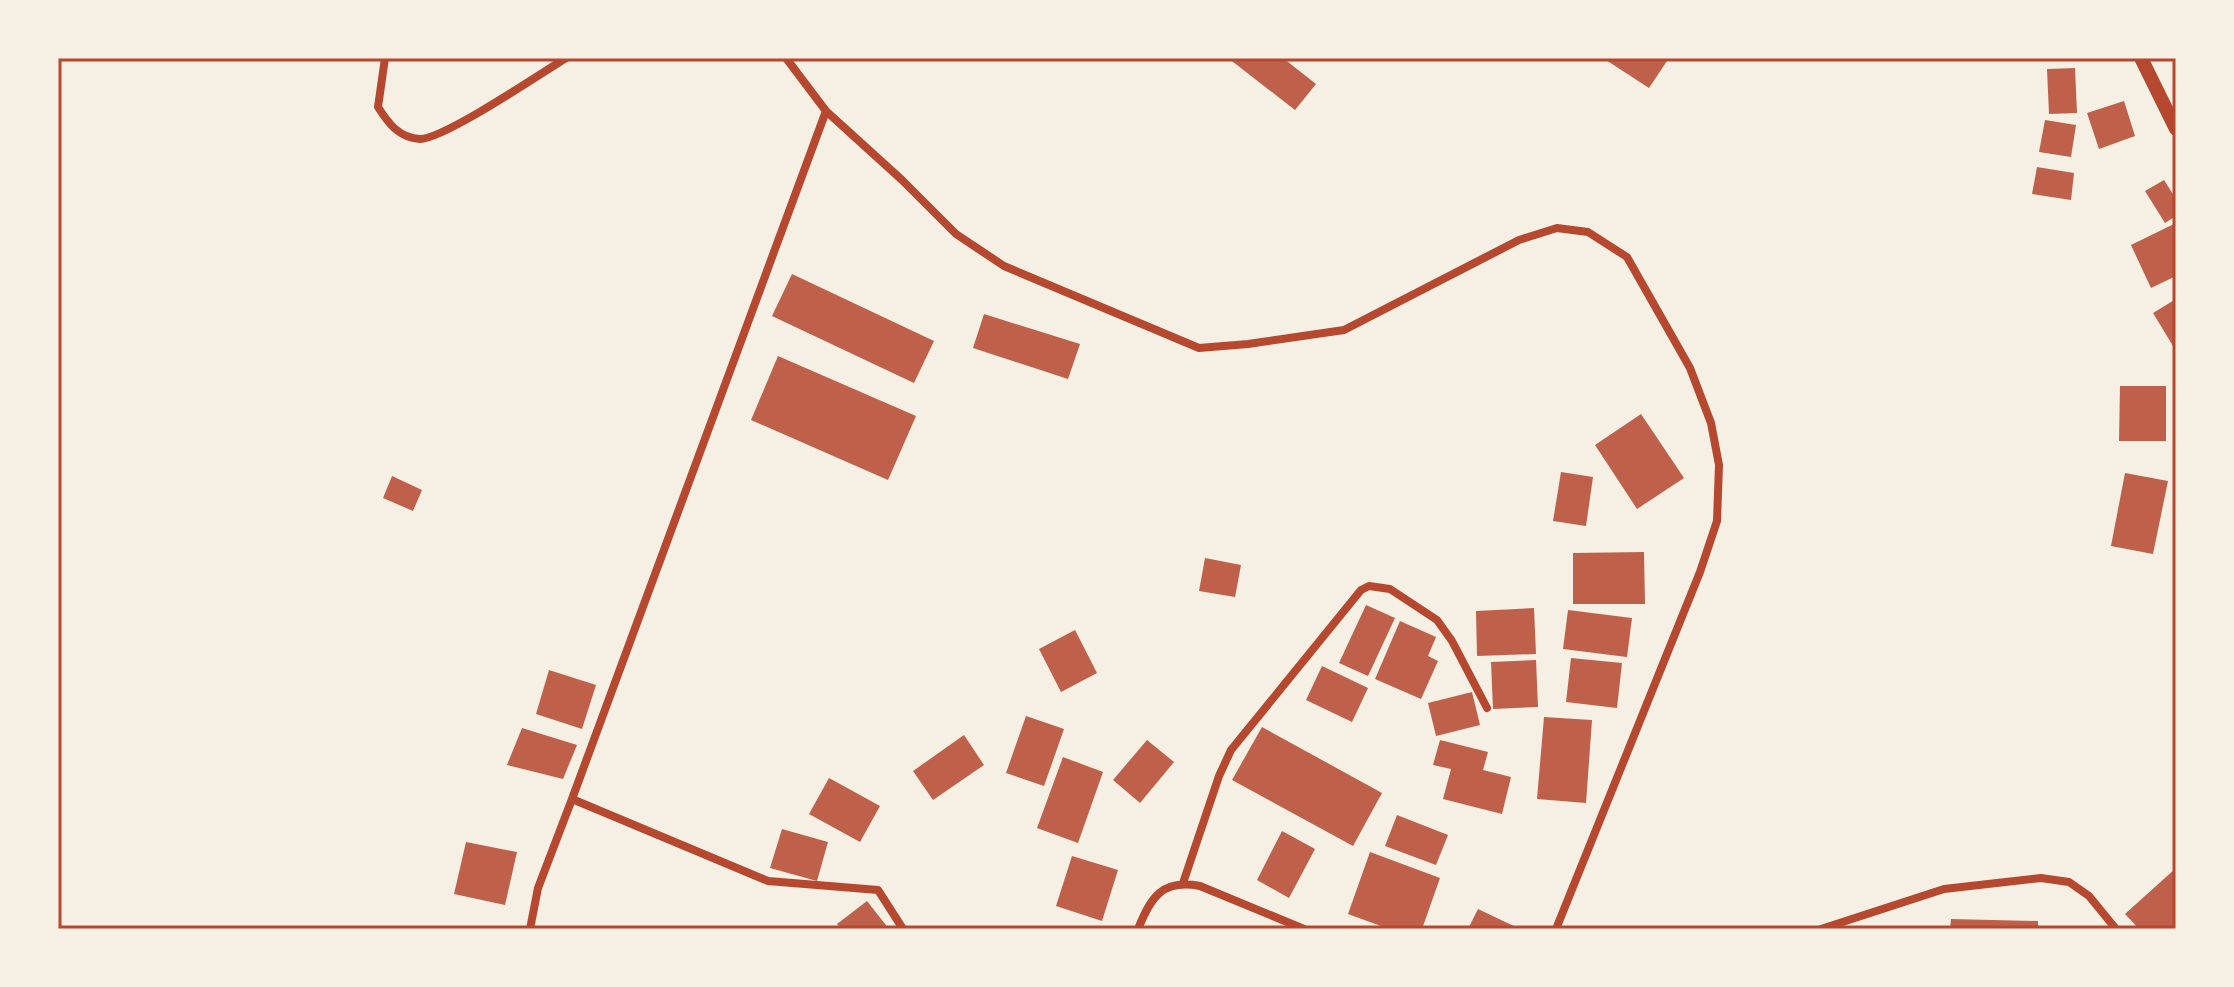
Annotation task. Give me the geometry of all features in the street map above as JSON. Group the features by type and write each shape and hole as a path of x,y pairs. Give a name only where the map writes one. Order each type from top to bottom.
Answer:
{"street":[{"path":"385,58 378,107 391,126 405,136 423,139 445,132 566,58"},
{"path":"786,58 826,111 956,234 1004,266 1199,348 1344,330 1519,240 1557,228 1588,232 1627,257 1690,368 1711,423 1719,465 1717,521 1700,572 1556,929"},
{"path":"2141,58 2176,129"},
{"path":"530,929 538,888 826,111"},
{"path":"1183,883 1219,776 1231,750 1361,590 1369,586 1390,589 1437,620 1452,641 1487,708"},
{"path":"572,799 768,881 878,890 903,929"},
{"path":"1821,929 1944,889 2041,878 2069,882 2089,896 2116,929"},
{"path":"1138,929 1149,903 1163,889 1183,883 1200,886 1304,929"}],"building":[{"path":"1228,58 1283,58 1316,84 1295,110"},
{"path":"1607,58 1669,58 1649,88"},
{"path":"2075,68 2077,113 2049,114 2047,69"},
{"path":"2124,101 2135,136 2099,149 2087,113"},
{"path":"2045,120 2076,125 2071,157 2039,152"},
{"path":"2037,167 2074,173 2071,200 2032,194"},
{"path":"2164,180 2176,199 2176,216 2165,223 2145,191"},
{"path":"2176,223 2176,276 2151,288 2131,245"},
{"path":"792,274 934,341 914,383 772,316"},
{"path":"2176,299 2176,351 2153,313"},
{"path":"984,314 1080,344 1068,379 973,348"},
{"path":"778,356 916,416 888,480 751,420"},
{"path":"2120,386 2166,386 2166,441 2119,441"},
{"path":"1641,414 1684,478 1637,509 1595,445"},
{"path":"1561,472 1593,477 1586,526 1553,521"},
{"path":"2125,473 2168,481 2153,554 2111,546"},
{"path":"392,476 422,490 413,511 383,498"},
{"path":"1644,552 1645,604 1573,604 1573,553"},
{"path":"1205,558 1241,565 1235,597 1199,591"},
{"path":"1366,605 1395,618 1368,676 1339,663"},
{"path":"1534,608 1536,654 1477,656 1476,611"},
{"path":"1568,610 1632,618 1627,657 1563,649"},
{"path":"1400,621 1436,637 1428,656 1438,661 1421,699 1375,679"},
{"path":"1075,630 1097,673 1061,692 1039,649"},
{"path":"1571,658 1622,663 1617,708 1566,702"},
{"path":"1536,660 1538,707 1493,709 1491,662"},
{"path":"1322,666 1368,688 1352,722 1306,700"},
{"path":"549,670 596,685 582,729 536,714"},
{"path":"1472,692 1480,725 1436,736 1428,703"},
{"path":"1026,716 1064,729 1044,786 1006,773"},
{"path":"1544,717 1592,720 1586,803 1537,799"},
{"path":"1262,727 1382,793 1353,846 1232,780"},
{"path":"522,728 577,745 563,779 507,765"},
{"path":"964,735 984,765 933,800 913,771"},
{"path":"1147,740 1174,762 1140,803 1113,780"},
{"path":"1440,740 1488,752 1483,770 1511,777 1502,814 1443,799 1451,769 1433,765"},
{"path":"1063,757 1103,772 1078,843 1037,828"},
{"path":"829,778 880,806 860,842 809,814"},
{"path":"1397,815 1448,835 1436,865 1385,846"},
{"path":"782,829 828,842 817,881 770,868"},
{"path":"1282,831 1315,849 1289,898 1257,880"},
{"path":"466,842 517,852 505,905 454,894"},
{"path":"1370,852 1440,878 1422,929 1389,929 1348,914"},
{"path":"1072,856 1118,870 1102,921 1056,906"},
{"path":"2176,868 2176,929 2139,929 2125,914"},
{"path":"867,901 889,929 841,929 837,924"},
{"path":"1478,909 1520,929 1468,929"},
{"path":"1951,919 2038,921 2038,929 1950,929"}]}
